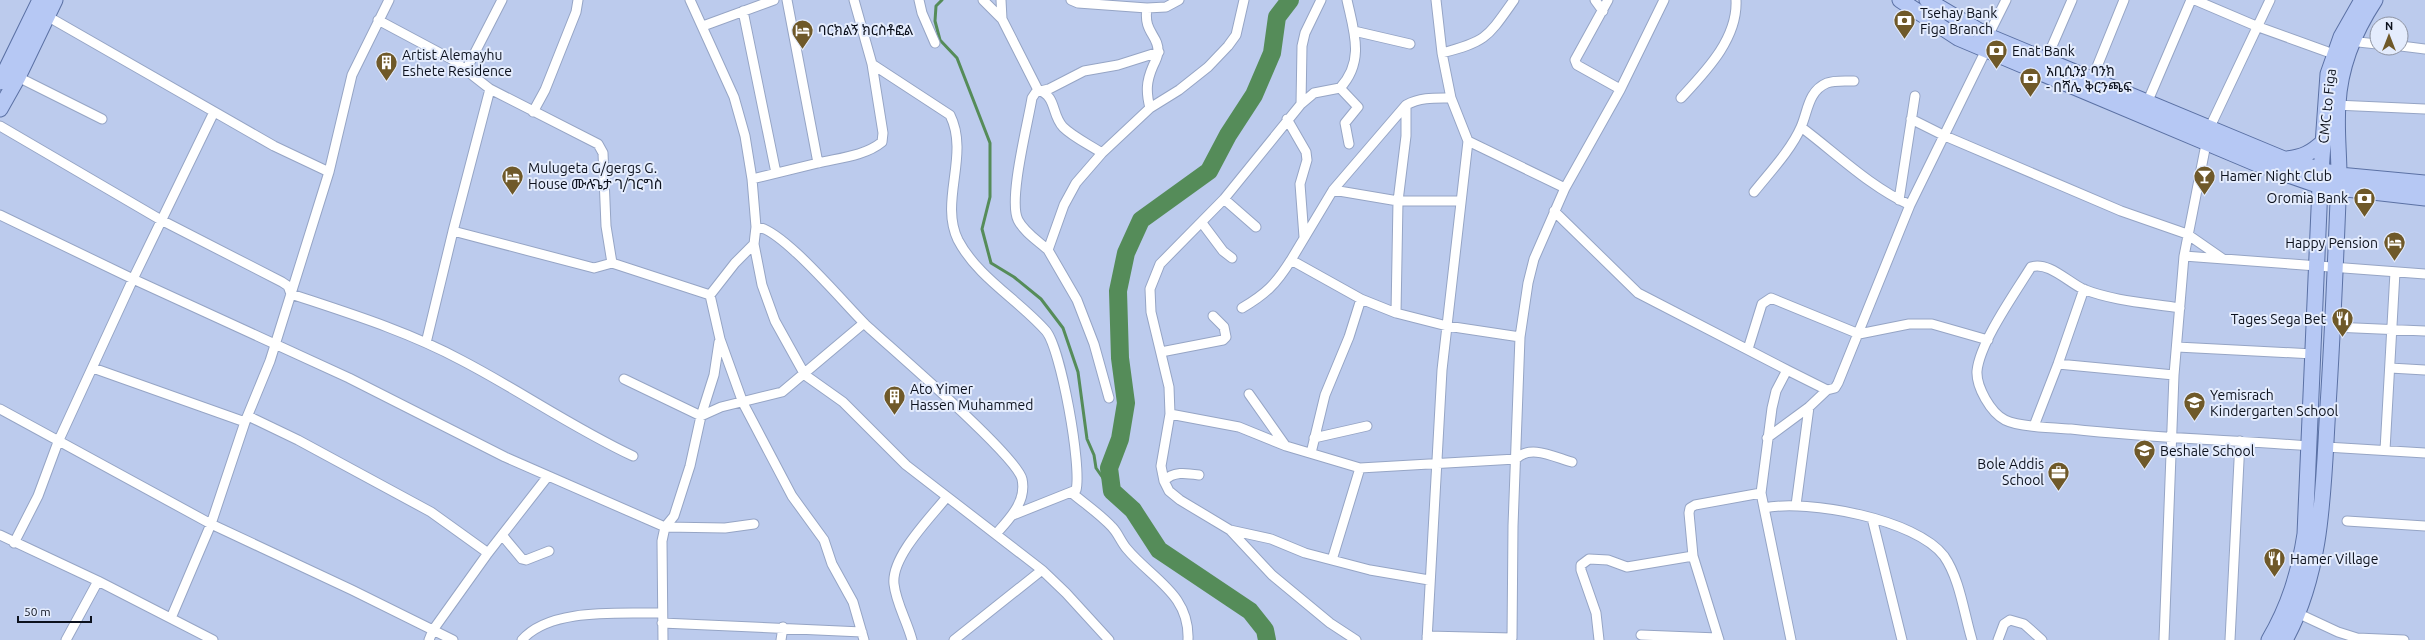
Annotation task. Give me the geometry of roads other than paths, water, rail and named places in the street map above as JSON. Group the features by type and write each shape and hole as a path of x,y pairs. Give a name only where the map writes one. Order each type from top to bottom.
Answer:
{"main road":[{"path":"0,82 40,0"},
{"path":"0,109 18,77 55,0"},
{"path":"1900,0 1958,38 1987,43 2046,60 2092,79 2147,103 2208,136 2287,175 2320,178 2425,198"},
{"path":"1927,0 1987,43 2208,136 2284,159 2320,178"},
{"path":"2269,640 2292,611 2313,568 2326,447 2333,327 2338,182 2331,105 2340,56 2362,0"},
{"path":"2346,39 2361,21 2375,0"},
{"name":"CMC to Figa","path":"2292,611 2296,580 2305,534 2310,446 2320,178 2323,142 2331,105"},
{"path":"2284,159 2302,157 2311,153 2323,142"},
{"path":"2338,182 2425,184"},
{"path":"2285,640 2292,611"}],"street":[{"path":"170,618 211,524 247,419 270,361 274,343 329,172 352,75 389,0"},
{"path":"466,70 502,0"},
{"path":"534,112 551,76 576,12 578,0"},
{"path":"690,0 734,97 745,136 752,179 756,227 754,244 762,285 775,320 805,375 843,402 906,465 946,498 1042,570 1066,593 1109,640"},
{"path":"703,26 774,0"},
{"path":"787,0 818,163"},
{"path":"752,179 847,157 876,147 882,142 872,64 854,0"},
{"path":"919,0 922,13 936,43"},
{"path":"983,0 1002,19 1038,90 1047,94 1054,104 1057,119 1064,128 1102,153"},
{"path":"1001,0 1002,19"},
{"path":"1072,0 1078,3 1147,8 1166,7 1178,0"},
{"path":"1048,250 1064,205 1076,183 1102,153 1150,108 1179,90 1202,72 1228,46 1236,35 1244,0"},
{"path":"1301,104 1302,46 1305,33 1321,0"},
{"path":"1347,0 1354,31 1356,57 1354,70 1340,88 1314,93 1287,118 1224,199 1160,264 1150,289 1151,312 1169,387 1170,414 1161,466 1164,481 1169,491 1180,500 1230,530 1272,575 1330,623 1356,640"},
{"path":"1436,0 1442,53 1451,98 1468,141 1447,326 1429,580 1427,638 1512,639 1520,337 1523,306 1534,259 1565,188 1620,89 1664,0"},
{"path":"1442,53 1478,42 1490,34 1514,0"},
{"path":"1595,0 1602,11"},
{"path":"1608,0 1575,60 1576,65 1620,89"},
{"path":"1681,98 1724,46 1730,31 1736,0"},
{"path":"1767,438 1809,407 1827,390 1835,388 1838,383 1910,205 1945,136 2006,0"},
{"path":"2046,60 2072,0"},
{"path":"2092,79 2124,0"},
{"path":"2147,103 2191,0"},
{"path":"2195,0 2256,26 2340,56"},
{"path":"2164,640 2174,375 2187,234 2208,136 2256,26 2270,0"},
{"path":"1147,8 1146,23 1156,40 1159,52 1147,81 1146,89 1150,108"},
{"path":"743,11 776,173"},
{"path":"47,16 274,146 329,172"},
{"path":"378,20 453,60 490,89 598,144 602,153 606,226 612,263"},
{"path":"1354,31 1410,44"},
{"path":"2346,39 2369,43"},
{"path":"2409,47 2425,49"},
{"path":"1108,398 1094,344 1077,300 1048,250 1023,228 1017,218 1016,209 1021,156 1032,98 1038,90 1049,89 1084,71 1118,65 1159,52"},
{"path":"872,64 944,110 956,127 958,144 953,204 954,223 958,240 984,275 1047,332 1054,345 1072,435 1077,487 1072,493 1057,496 1013,515"},
{"path":"18,77 102,120"},
{"path":"1754,192 1779,161 1801,127 1807,105 1821,88 1827,83 1854,81"},
{"path":"1340,88 1358,107 1346,123 1349,144"},
{"path":"426,343 490,89"},
{"path":"1899,200 1915,96"},
{"path":"1242,308 1273,286 1291,260 1333,190 1406,105 1415,100 1429,98 1451,98"},
{"path":"1396,313 1398,201 1406,136 1406,105"},
{"path":"2331,105 2425,109"},
{"path":"14,543 38,496 58,442 133,279 214,112"},
{"path":"1287,118 1306,152 1307,160 1300,184 1304,237"},
{"path":"1911,119 1945,136 2121,211 2187,234 2223,259"},
{"path":"0,126 161,220 282,282 288,286 291,294"},
{"path":"1801,127 1840,156 1868,182 1910,205"},
{"path":"1468,141 1565,188"},
{"path":"1333,190 1398,201 1461,201"},
{"path":"1224,199 1256,227"},
{"path":"1554,211 1638,293 1827,390"},
{"path":"0,215 133,279 349,378 505,457 665,527 724,528 754,524"},
{"path":"1202,223 1223,251 1232,258"},
{"path":"756,227 763,227 773,233 807,264 864,323 991,441 1019,473 1022,480 1020,503 1013,515 996,534"},
{"path":"453,231 594,268 612,263 710,296"},
{"path":"710,296 735,263 754,244"},
{"path":"2184,256 2425,274"},
{"path":"1291,260 1361,299 1396,313 1447,326 1520,337"},
{"path":"2180,308 2117,298 2084,289 2042,266 2031,267 1988,340 1977,371 1978,380 1986,400 2005,420 2034,426 2172,438 2240,440 2310,446"},
{"path":"2385,450 2393,329 2395,272"},
{"path":"2034,426 2058,364 2084,289"},
{"path":"291,294 385,325 460,359 596,439 633,456"},
{"path":"662,623 784,627 863,636 853,602 832,564 824,540 792,496 743,403 720,339 710,296"},
{"path":"1748,349 1762,304 1771,298 1859,334 1910,324 1932,324 1988,340"},
{"path":"1311,453 1325,395 1349,337 1361,299"},
{"path":"1161,352 1223,340 1226,338 1224,327 1213,316"},
{"path":"624,379 701,416 721,407 743,403 782,392 805,375 864,323"},
{"path":"2333,327 2425,331"},
{"path":"663,640 662,541 665,527 674,516 690,466 701,416 714,375 720,339"},
{"path":"2177,347 2313,354"},
{"path":"2058,364 2174,375"},
{"path":"93,368 247,419 431,512 488,553"},
{"path":"2390,368 2425,370"},
{"path":"1787,370 1776,391 1767,438 1761,493 1791,640"},
{"path":"1248,394 1286,446"},
{"path":"1796,505 1809,407"},
{"path":"0,409 58,442 211,524 453,640"},
{"path":"1170,414 1239,427 1286,446 1360,468 1516,459 1522,453 1530,451 1572,462"},
{"path":"1314,438 1367,426"},
{"path":"2230,640 2240,440"},
{"path":"2326,447 2425,453"},
{"path":"1332,560 1360,468"},
{"path":"1164,481 1169,476 1184,473 1199,475"},
{"path":"429,640 433,630 488,553 548,476"},
{"path":"1072,493 1109,524 1127,549 1161,579 1174,595 1187,622 1188,640"},
{"path":"1641,635 1718,639 1693,556 1689,513 1690,508 1761,493"},
{"path":"912,640 894,582 897,568 904,551 946,498"},
{"path":"1764,508 1796,505 1826,508 1872,518 1931,542 1945,557 1953,575 1972,640"},
{"path":"1872,518 1902,640"},
{"path":"2347,521 2425,526"},
{"path":"1230,530 1271,539 1305,553 1370,570 1429,580"},
{"path":"0,535 14,543 98,581 213,640"},
{"path":"502,535 522,559 526,560 549,551"},
{"path":"1599,640 1596,613 1581,570 1584,562 1589,559 1599,558 1627,567 1693,556"},
{"path":"954,640 1042,570"},
{"path":"66,640 98,581"},
{"path":"2292,611 2338,632 2358,639 2404,640"},
{"path":"522,640 535,629 566,618 662,613"},
{"path":"1998,640 2004,624 2010,620 2024,624 2042,640"},
{"path":"781,640 784,627"}],"waterway":[{"path":"942,0 936,6 935,21 940,40 957,58 990,143 990,197 982,229 991,263 1014,277 1041,299 1063,328 1078,372 1087,439 1094,455 1096,468 1112,491"},
{"path":"1267,640 1265,630 1250,611 1159,550 1133,510 1112,491 1109,468 1120,439 1126,403 1120,358 1118,291 1126,253 1141,220 1209,171 1228,135 1254,95 1272,53 1277,17 1290,0"}],"place":[{"name":"Tsehay Bank Figa Branch","path":"1904,40"},
{"name":"ባርክልኝ ክርስቶፎል","path":"802,50"},
{"name":"Enat Bank","path":"1996,70"},
{"name":"Artist Alemayhu Eshete Residence","path":"387,82"},
{"name":"አቢሲንያ ባንክ - በሻሌ ቅርንጫፍ","path":"2031,98"},
{"name":"Mulugeta G/gergs G. House ሙሉጌታ ገ/ገርግስ","path":"513,196"},
{"name":"Hamer Night Club","path":"2205,196"},
{"name":"Oromia Bank","path":"2364,218"},
{"name":"Happy Pension","path":"2394,262"},
{"name":"Tages Sega Bet","path":"2342,338"},
{"name":"Ato Yimer Hassen Muhammed","path":"895,416"},
{"name":"Yemisrach Kindergarten School","path":"2194,422"},
{"name":"Beshale School","path":"2144,470"},
{"name":"Bole Addis School","path":"2059,492"},
{"name":"Hamer Village","path":"2275,578"}]}
